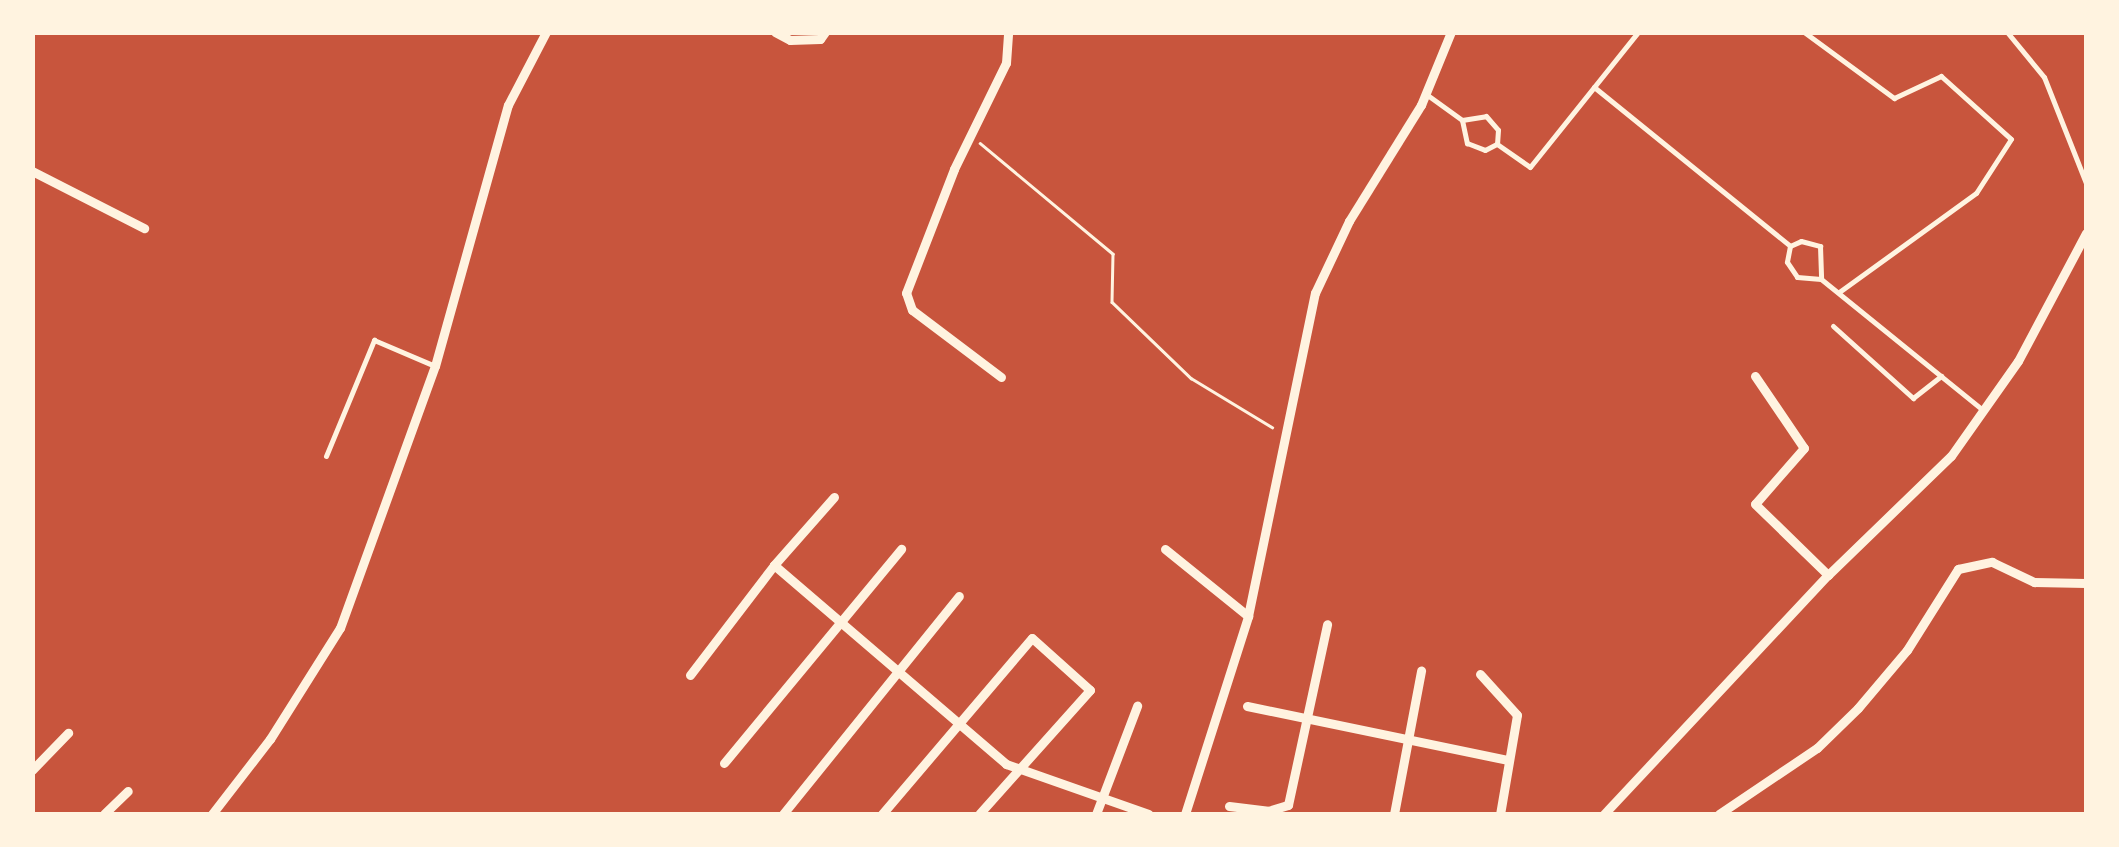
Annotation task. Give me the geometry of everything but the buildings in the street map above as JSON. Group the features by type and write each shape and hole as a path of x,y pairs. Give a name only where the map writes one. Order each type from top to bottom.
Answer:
{"street":[{"path":"212,814 270,740 340,628 434,366 508,105 546,32"},
{"path":"775,32 790,40 820,39 825,32"},
{"path":"1001,377 907,302 970,135 1011,50 1008,32"},
{"path":"1185,814 1248,616 1282,433 1315,293 1349,220 1426,94 1451,32"},
{"path":"32,171 144,228"},
{"path":"1604,814 1828,575 1952,456 2018,361 2086,233"},
{"path":"1754,376 1804,448 1755,504 1828,575"},
{"path":"690,675 774,565 834,497"},
{"path":"724,763 901,549"},
{"path":"1165,550 1248,616"},
{"path":"1718,814 1817,748 1858,708 1907,650 1958,568 1992,562 2034,582 2086,582"},
{"path":"774,565 959,723 1020,769 1148,814"},
{"path":"783,814 959,596"},
{"path":"1230,806 1268,812 1288,805 1310,719 1327,624"},
{"path":"882,814 1032,638 1090,690 979,814"},
{"path":"1394,814 1421,671"},
{"path":"1480,674 1517,715 1500,814"},
{"path":"1096,814 1138,706"},
{"path":"1247,706 1508,760"},
{"path":"32,770 68,733"},
{"path":"104,814 128,791"}],"lane":[{"path":"1497,144 1533,166 1638,32"},
{"path":"1804,32 1894,98 1941,76 2011,138 1976,193 1839,292"},
{"path":"2007,32 2044,76 2086,183"},
{"path":"1594,87 1790,246 1791,271 1807,280 1822,278"},
{"path":"1426,94 1462,120 1467,143 1485,150 1497,144"},
{"path":"1462,120 1486,116 1498,130 1497,144"},
{"path":"1790,246 1800,241 1820,246 1822,278 1984,410"},
{"path":"1834,326 1913,398 1941,376"},
{"path":"326,456 374,340 434,366"}],"path":[{"path":"970,135 1113,254 1112,302 1191,378 1282,433"}]}
